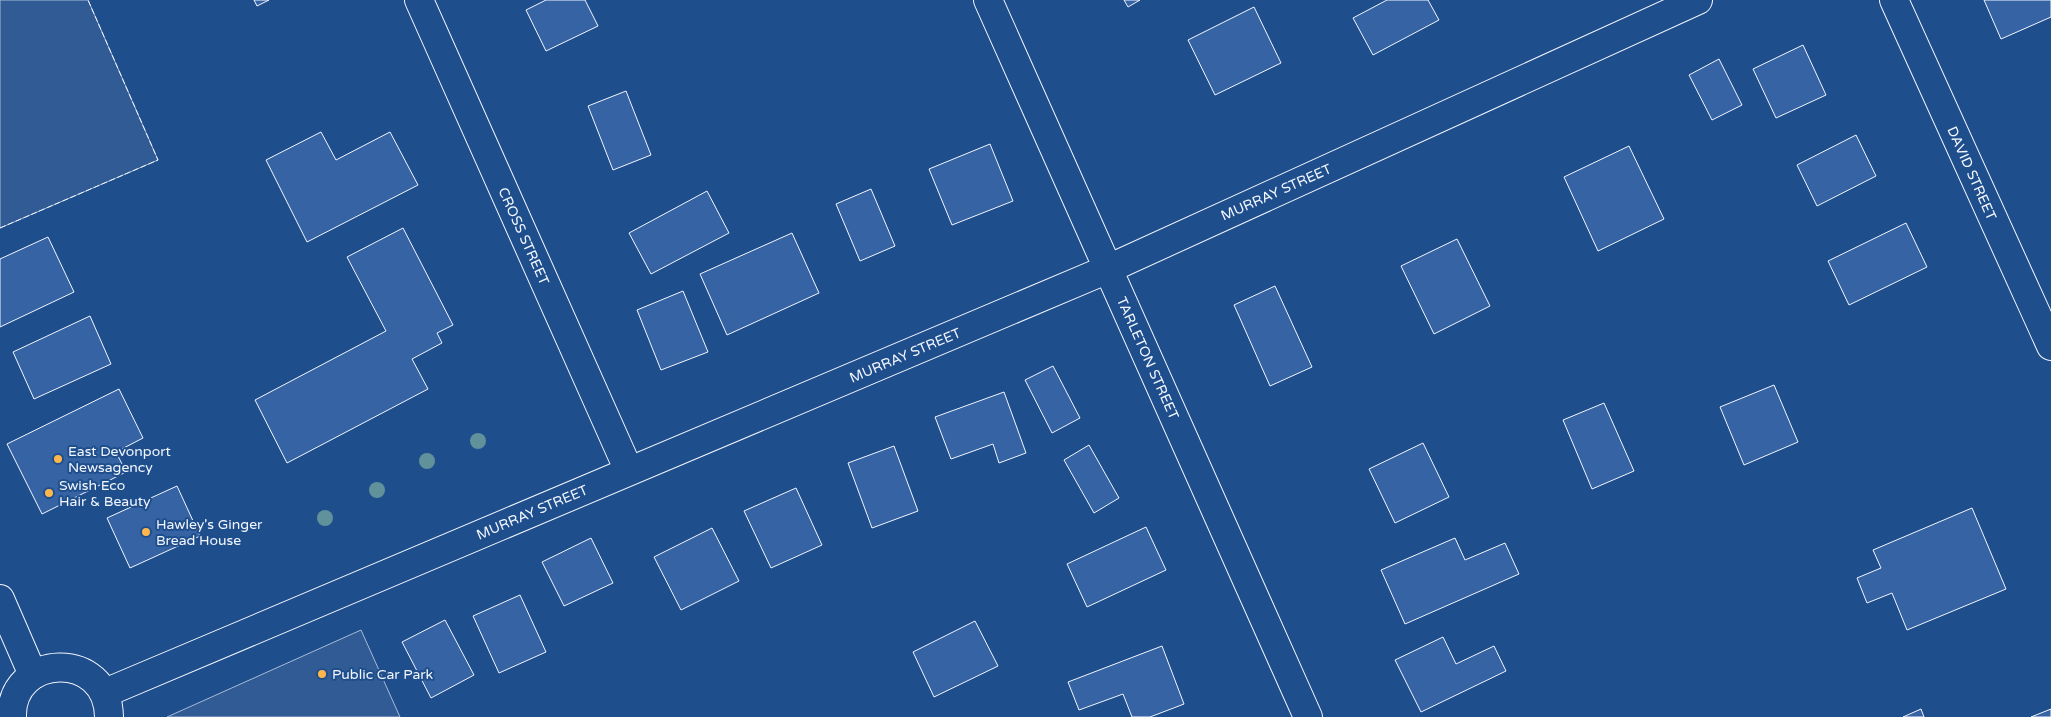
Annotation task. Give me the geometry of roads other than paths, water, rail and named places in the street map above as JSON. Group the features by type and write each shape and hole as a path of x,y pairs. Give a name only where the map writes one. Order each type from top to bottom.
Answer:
{"main road":[{"name":"CROSS STREET","path":"419,0 629,471"},
{"name":"TARLETON STREET","path":"988,0 1308,717"},
{"name":"MURRAY STREET","path":"107,705 629,471 1108,269 1698,0"},
{"name":"DAVID STREET","path":"1894,0 2051,346"},
{"path":"0,599 33,675"},
{"path":"9,715 21,687 33,675 52,667 64,666 88,674 97,682 107,705"}],"place":[{"name":"East Devonport Newsagency","path":"58,459"},
{"name":"Swish Eco Hair & Beauty","path":"49,493"},
{"name":"Hawley's Ginger Bread House","path":"146,532"},
{"name":"Public Car Park","path":"322,674"}]}
